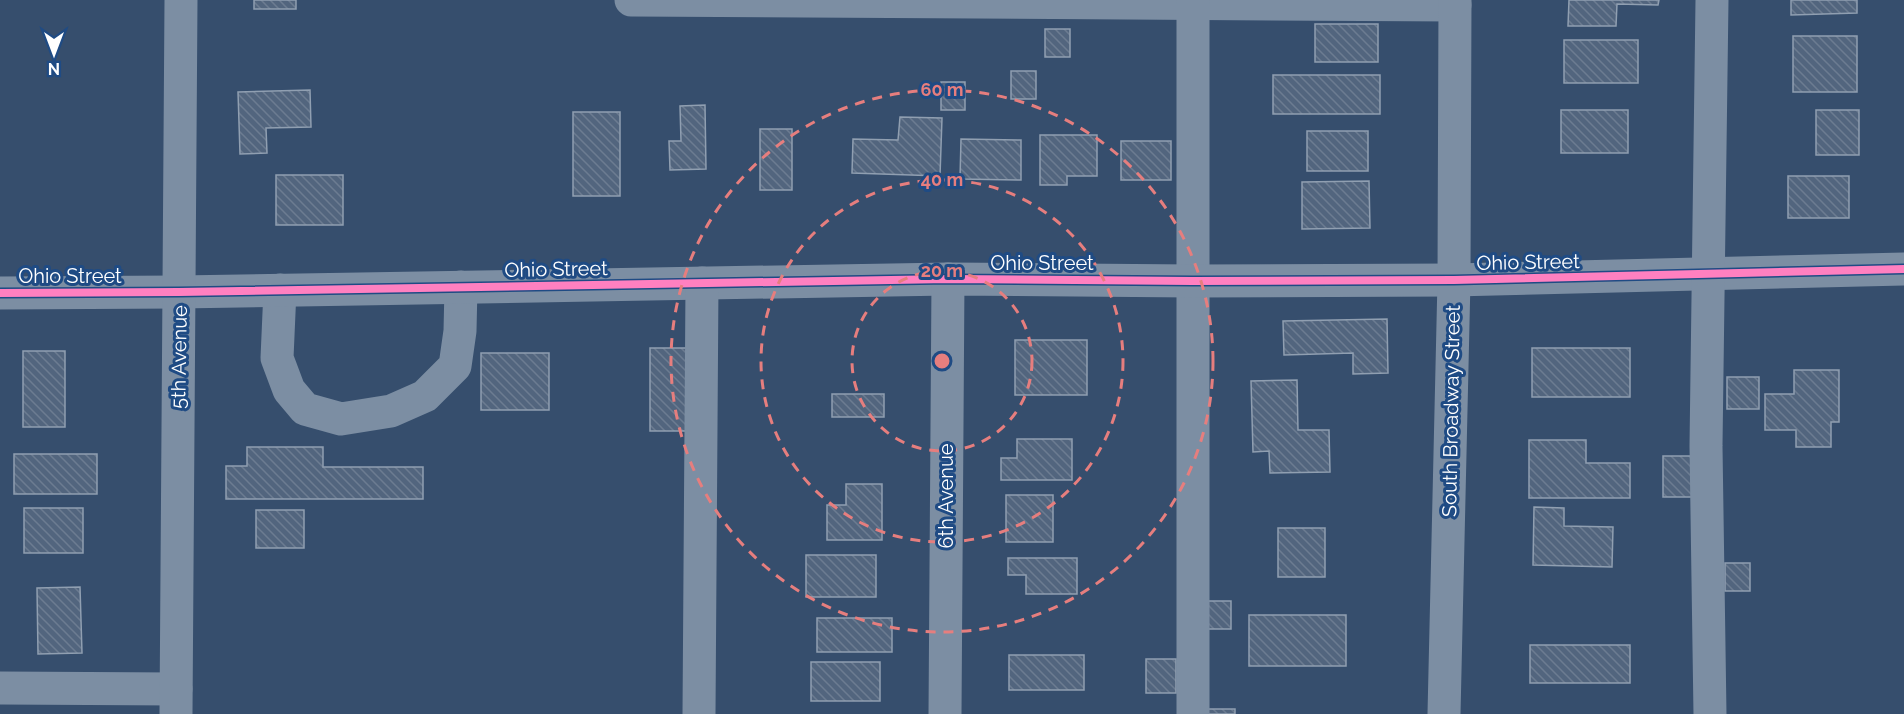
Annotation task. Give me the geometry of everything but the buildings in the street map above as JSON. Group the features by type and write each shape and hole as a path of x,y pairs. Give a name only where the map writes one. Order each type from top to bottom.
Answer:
{"street":[{"name":"5th Avenue","path":"176,701 181,0"},
{"path":"631,0 1193,4 1455,3"},
{"path":"1710,714 1706,446 1712,0"},
{"name":"South Broadway Street","path":"1444,714 1454,280 1455,3"},
{"path":"1193,4 1193,714"},
{"name":"Ohio Street","path":"0,293 948,279 1454,280 1904,269"},
{"name":"6th Avenue","path":"945,714 948,279"},
{"path":"699,714 702,283"},
{"path":"279,290 277,358 289,390 305,409 341,419 391,411 425,396 455,366 460,331 461,287"},
{"path":"0,688 176,701"}],"cycle path":[{"path":"0,293 948,279 1454,280 1904,269"}]}
